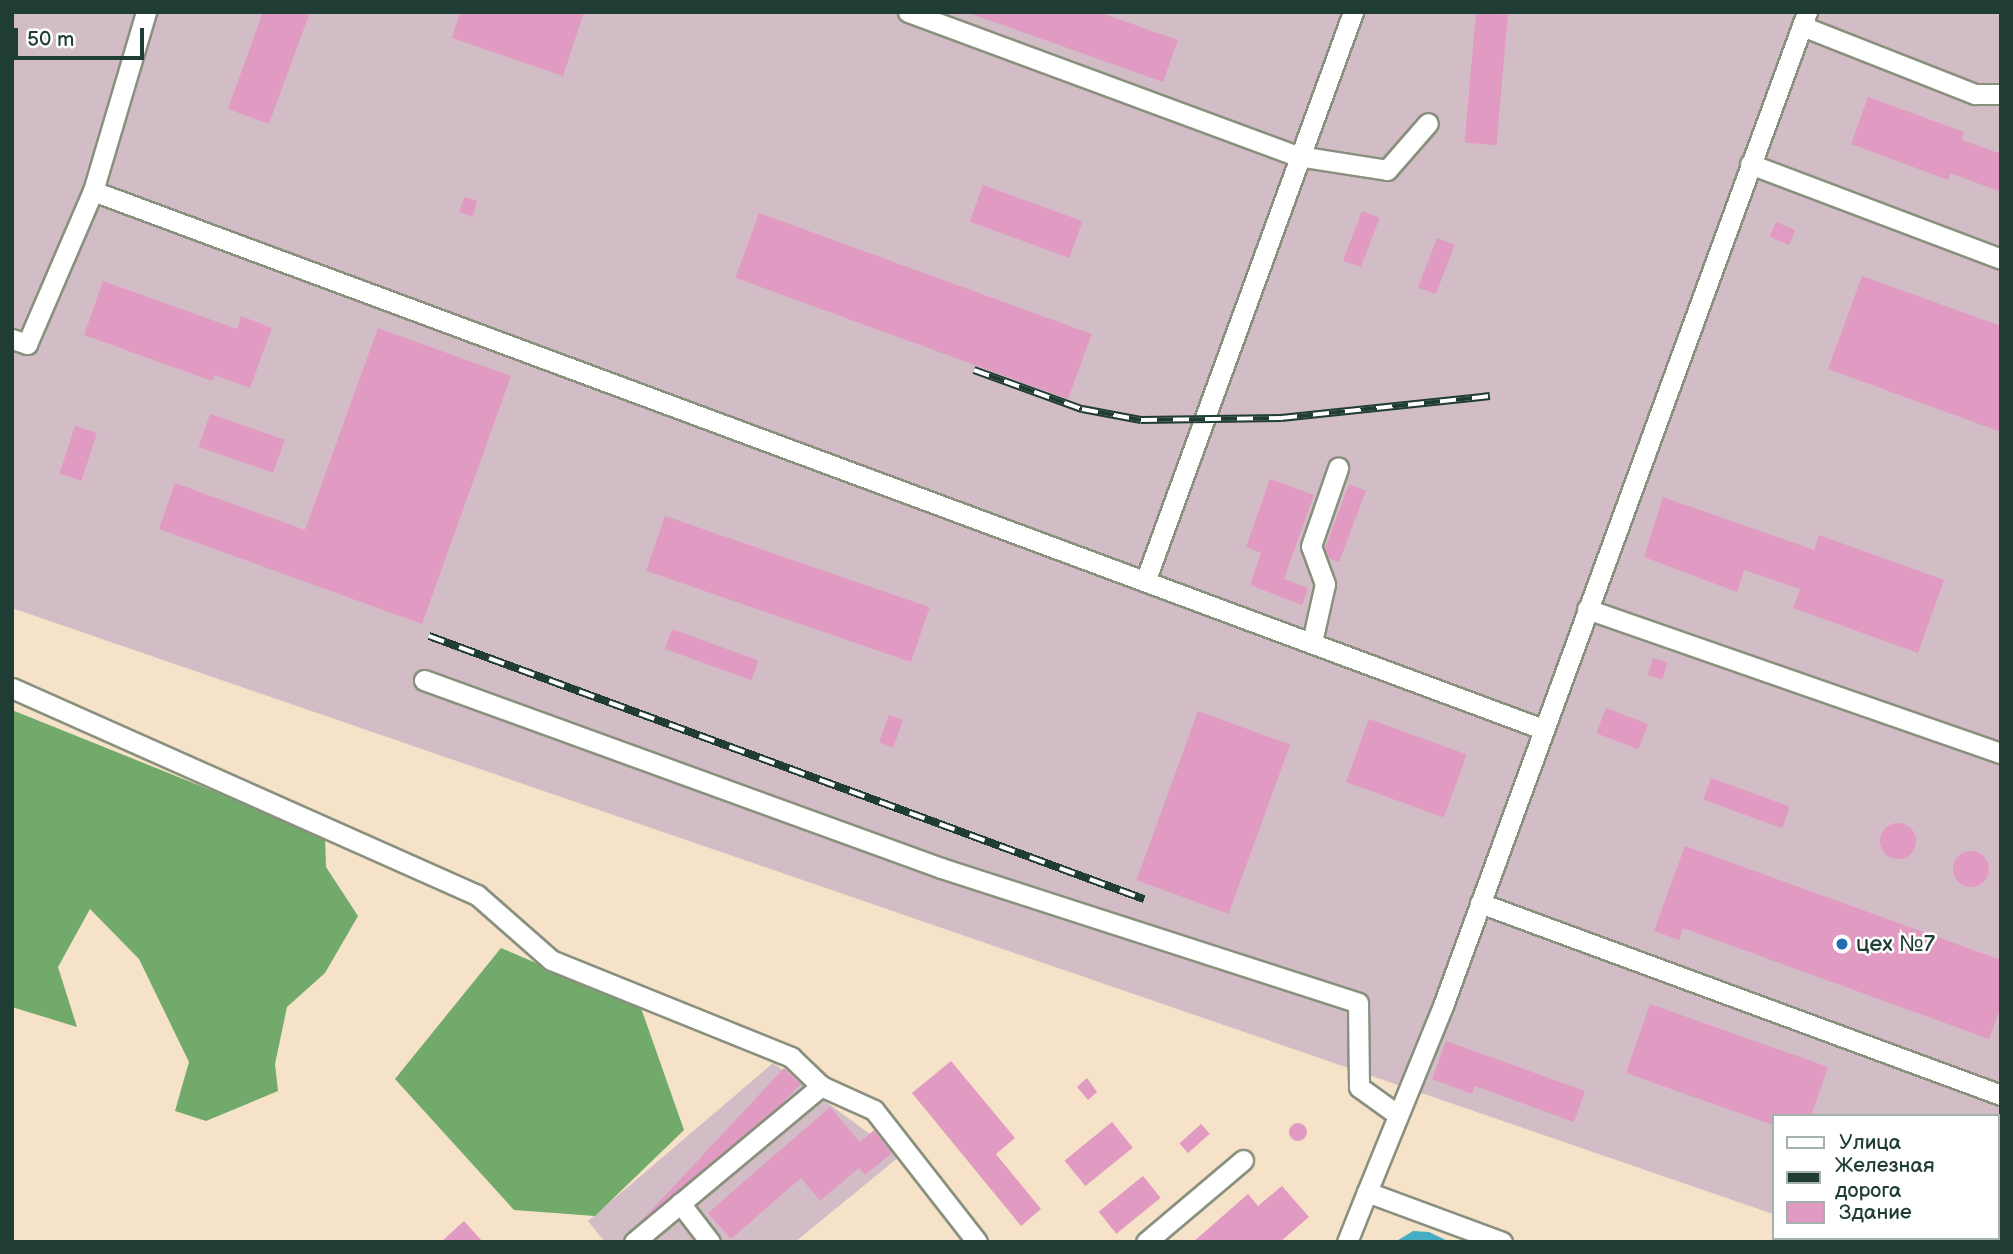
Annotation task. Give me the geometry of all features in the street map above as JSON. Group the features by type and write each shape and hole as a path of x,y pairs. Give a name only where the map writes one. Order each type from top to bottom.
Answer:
{"street":[{"path":"12,339 27,344 93,191 146,12"},
{"path":"908,12 1298,156 1387,170 1428,123"},
{"path":"1146,579 1298,156 1353,12"},
{"path":"1347,1242 1480,903 1804,19 1975,94 2001,93"},
{"path":"1750,164 2001,259"},
{"path":"93,191 1146,579 1543,729"},
{"path":"1312,642 1325,584 1311,546 1338,468"},
{"path":"1587,609 2001,754"},
{"path":"424,680 941,868 1358,1003 1359,1087 1398,1115"},
{"path":"12,688 477,895 551,960 791,1057 821,1086 874,1110 977,1242"},
{"path":"1480,903 2001,1096"},
{"path":"634,1242 821,1086"},
{"path":"1146,1242 1243,1160"},
{"path":"1367,1192 1502,1242"},
{"path":"680,1203 710,1242"}],"shaded area":[{"path":"12,12 2001,12 2001,1242 1922,1240 1999,1240 1999,1114 1772,1114 1772,1214 12,608"},
{"path":"773,1063 900,1156 795,1242 605,1242 588,1221"}],"green space":[{"path":"12,710 325,836 326,867 358,916 325,973 287,1007 275,1064 278,1091 206,1121 175,1111 189,1062 139,959 90,909 58,967 77,1027 12,1007"},
{"path":"501,948 641,1008 684,1130 595,1216 514,1210 395,1079"}],"water":[{"path":"1413,1231 1429,1232 1450,1242 1395,1242"}],"building":[{"path":"263,12 310,12 269,124 228,109"},
{"path":"460,12 584,12 563,76 452,38"},
{"path":"966,12 1098,12 1178,40 1163,82"},
{"path":"1476,12 1508,15 1496,145 1465,143"},
{"path":"1868,97 1964,132 1962,140 2001,154 2001,192 1950,173 1948,180 1851,144"},
{"path":"983,185 1083,221 1069,258 970,222"},
{"path":"464,197 477,201 473,216 459,212"},
{"path":"1362,211 1380,218 1361,267 1343,260"},
{"path":"759,213 1092,334 1068,399 735,278"},
{"path":"1776,222 1795,230 1789,245 1770,237"},
{"path":"1437,238 1455,245 1436,294 1418,287"},
{"path":"1862,276 2001,326 2001,432 1828,369"},
{"path":"103,281 237,329 241,316 272,328 250,388 215,375 212,381 84,335"},
{"path":"378,328 511,376 422,624 159,529 175,483 305,530"},
{"path":"210,414 285,440 273,473 199,447"},
{"path":"75,426 97,433 81,481 60,474"},
{"path":"1270,479 1314,495 1284,579 1308,588 1302,605 1250,585 1261,553 1246,547"},
{"path":"1349,484 1366,491 1339,562 1329,558 1325,548"},
{"path":"1663,497 1814,550 1819,535 1944,580 1918,653 1793,608 1800,589 1744,570 1737,592 1644,557"},
{"path":"665,516 930,607 911,662 646,571"},
{"path":"672,629 758,660 751,680 665,649"},
{"path":"1653,658 1667,662 1662,679 1648,675"},
{"path":"1606,708 1648,724 1638,749 1596,733"},
{"path":"1198,711 1290,745 1229,914 1136,880"},
{"path":"889,715 903,720 893,747 879,742"},
{"path":"1369,719 1467,755 1444,818 1346,782"},
{"path":"1711,778 1790,807 1782,828 1703,800"},
{"path":"1898,823 1911,828 1916,841 1911,854 1898,859 1885,854 1880,841 1885,828"},
{"name":"цех №7","path":"1685,846 2001,960 2001,1006 1989,1039 1683,928 1679,940 1654,931"},
{"path":"1971,851 1984,856 1989,869 1984,882 1971,887 1958,882 1953,869 1958,856"},
{"path":"1650,1004 1828,1067 1812,1114 1772,1114 1772,1125 1626,1073"},
{"path":"1446,1041 1585,1091 1574,1122 1475,1086 1472,1094 1432,1079"},
{"path":"951,1061 1015,1138 996,1154 1041,1209 1021,1226 912,1093"},
{"path":"784,1068 801,1084 653,1242 642,1242 631,1232"},
{"path":"1087,1078 1097,1092 1088,1100 1077,1087"},
{"path":"830,1107 860,1142 874,1130 892,1153 865,1175 859,1168 820,1201 801,1178 731,1239 708,1213"},
{"path":"1112,1122 1133,1148 1085,1186 1065,1160"},
{"path":"1294,1123 1302,1123 1307,1132 1305,1139 1294,1141 1289,1136 1289,1128"},
{"path":"1201,1124 1210,1134 1188,1153 1179,1143"},
{"path":"1143,1176 1161,1198 1116,1234 1099,1212"},
{"path":"1282,1186 1309,1217 1280,1242 1193,1242 1248,1194 1258,1206"},
{"path":"464,1221 483,1242 441,1242"}],"railway":[{"path":"974,370 1082,409 1141,420 1281,418 1490,396"},
{"path":"429,636 1144,899"}],"place":[{"name":"цех №7","path":"1842,944"}]}
